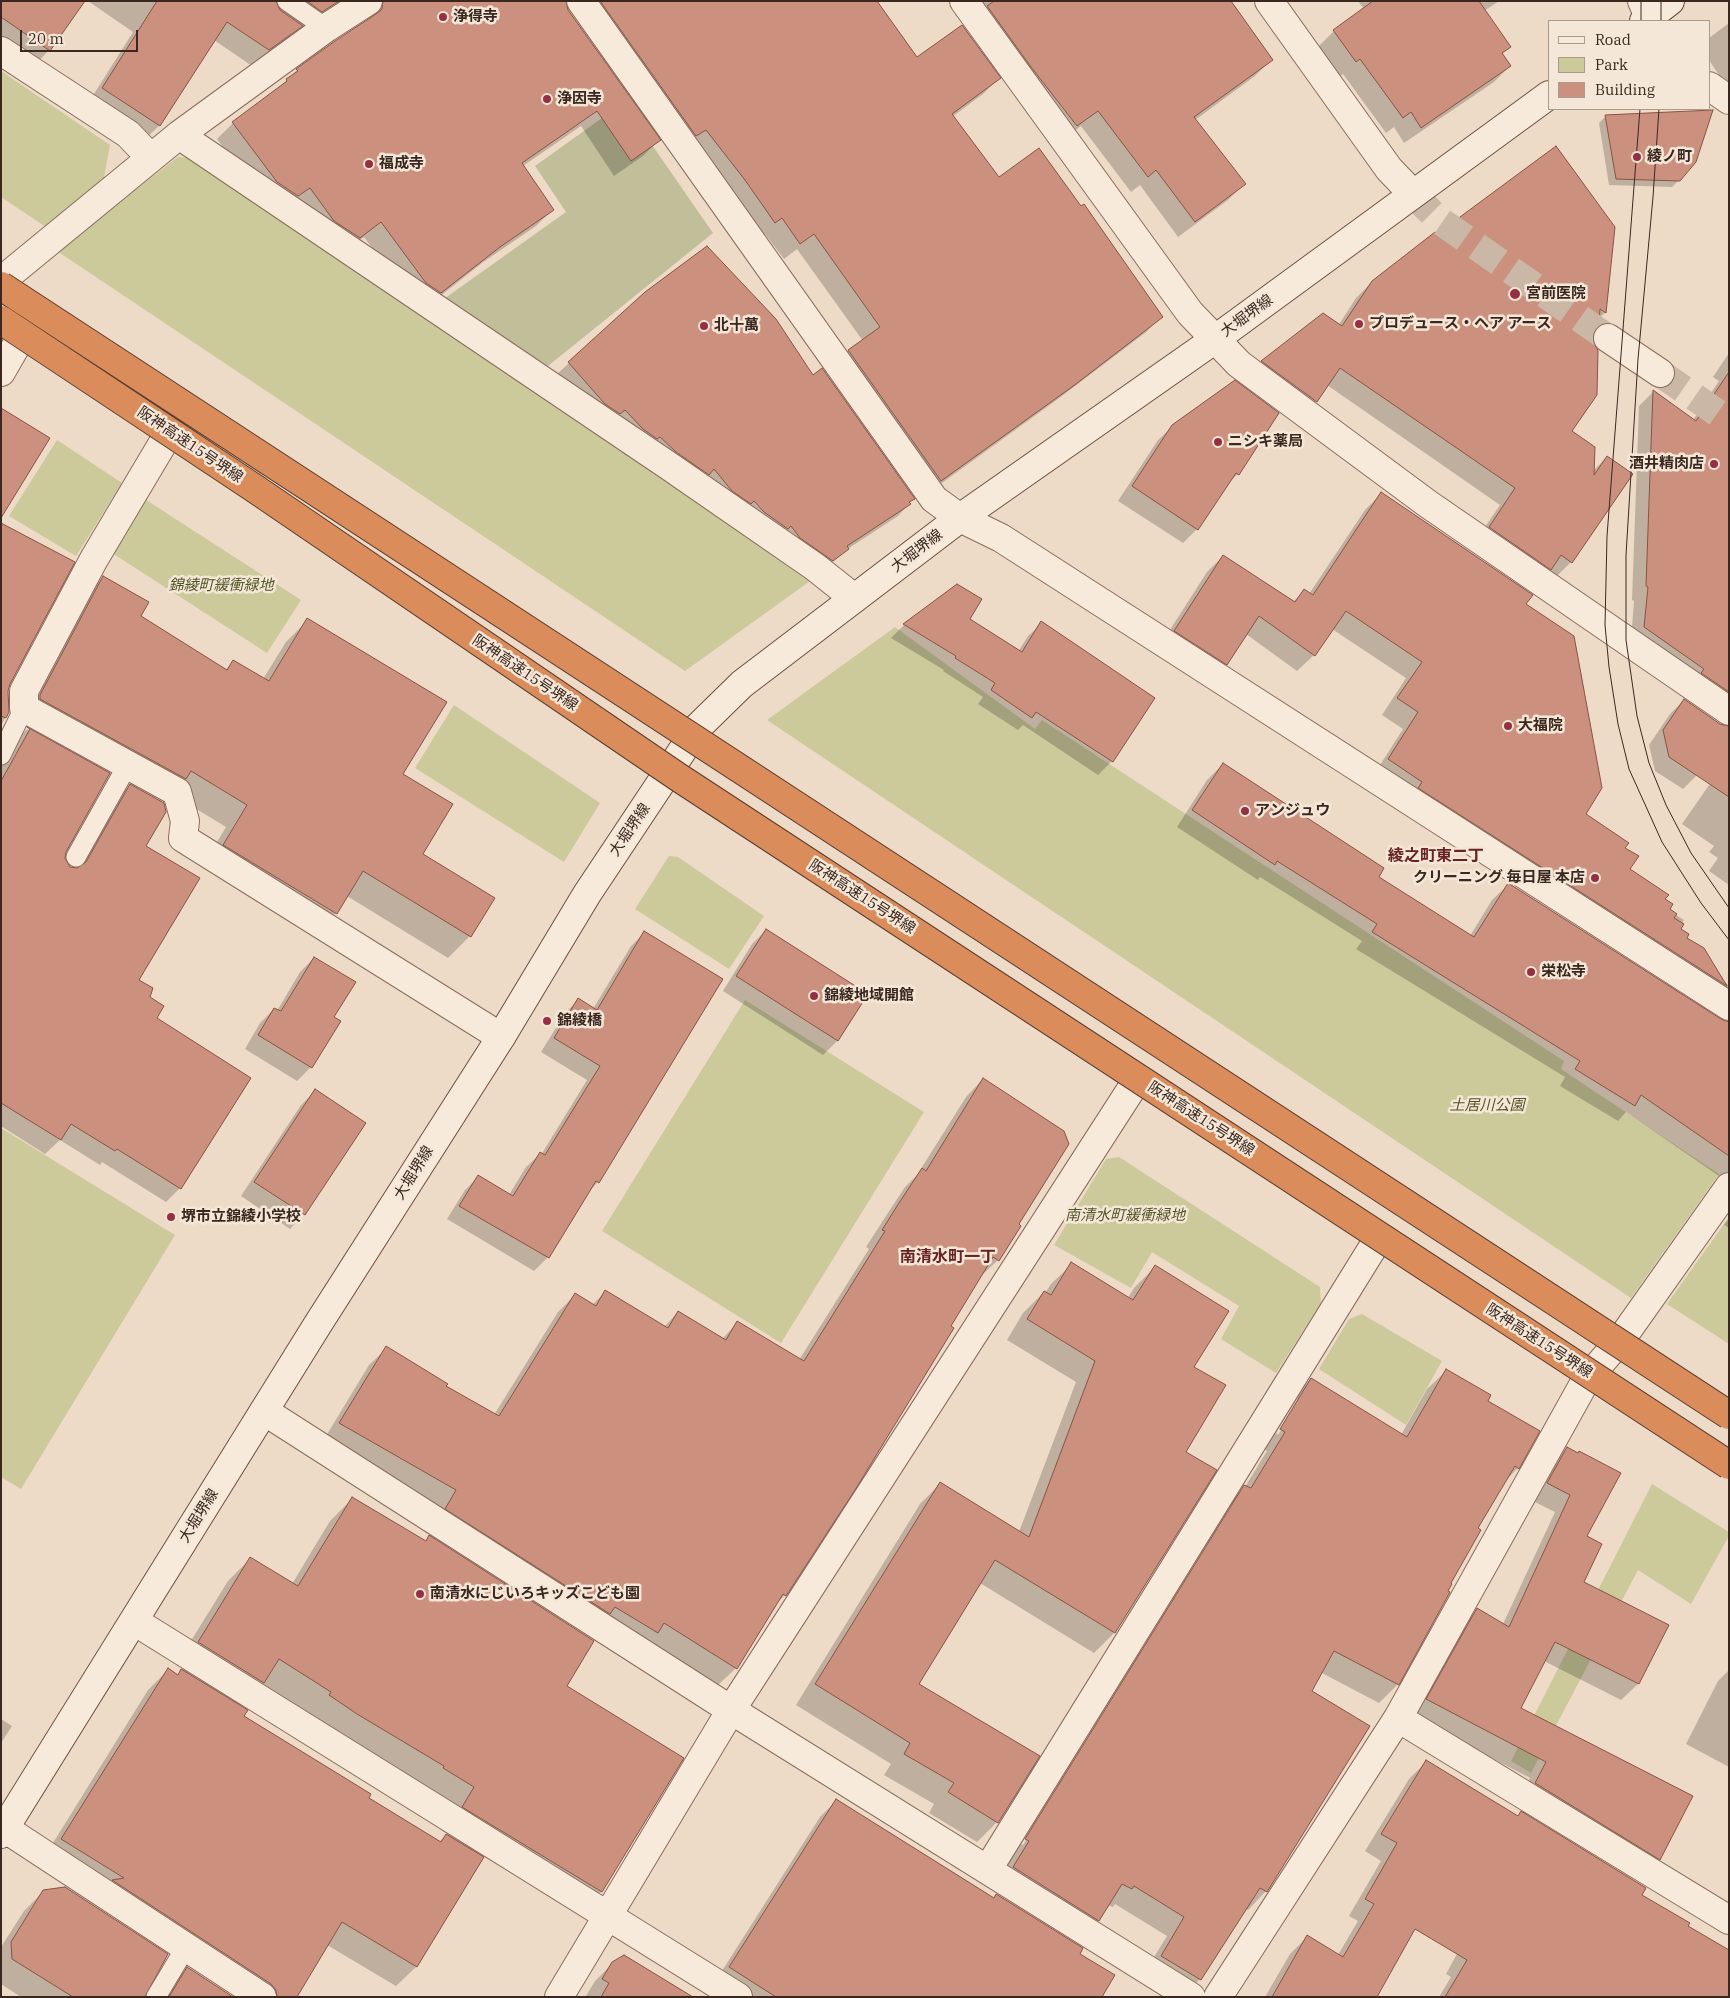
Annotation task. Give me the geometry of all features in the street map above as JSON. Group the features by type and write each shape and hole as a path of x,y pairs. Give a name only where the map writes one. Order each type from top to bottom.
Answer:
{"highway":[{"name":"阪神高速15号堺線","path":"3,279 1729,1415"},
{"name":"阪神高速15号堺線","path":"1,320 246,482 686,783 1729,1464"}],"street":[{"path":"368,1 326,28 179,135 3,279 698,727 1729,1407"},
{"path":"581,1 934,499 960,518 1001,538 1729,1006"},
{"path":"964,1 1190,313 1239,364 1428,504 1729,711"},
{"path":"1269,1 1389,169 1412,193"},
{"path":"1,51 128,134 150,158"},
{"path":"1710,87 1729,100"},
{"name":"大堀堺線","path":"2,1829 501,1037 588,894 698,727 742,684 960,518 1214,340 1412,193 1548,96"},
{"path":"179,135 669,466 815,567 854,598"},
{"path":"1608,338 1660,374"},
{"path":"1,372 9,341 1132,1088 1729,1472"},
{"path":"163,443 94,559 24,691 24,708 176,792 186,821 183,838 501,1037"},
{"path":"558,1997 609,1916 731,1710 1132,1088"},
{"path":"1218,1997 1398,1718 1586,1380 1622,1338 1729,1187"},
{"path":"988,1869 1375,1244"},
{"path":"264,1411 731,1710 1191,1997"},
{"path":"134,1621 738,1997"},
{"path":"1398,1718 1729,1920"},
{"path":"2,1829 262,1997"}],"lane":[{"path":"287,1 326,28"},
{"path":"1,755 24,708"},
{"path":"76,857 128,766"},
{"path":"156,1997 186,1947"}],"green space":[{"path":"1,71 110,145 103,183 46,227 1,197"},
{"path":"178,157 191,158 805,571 810,581 685,671 57,251"},
{"path":"57,440 122,483 76,556 9,516"},
{"name":"錦綾町緩衝緑地","path":"143,498 301,600 267,653 109,551"},
{"name":"土居川公園","path":"895,627 1035,729 1042,720 1564,1061 1561,1069 1719,1174 1631,1298 767,720"},
{"path":"454,705 600,803 564,862 415,768"},
{"path":"669,856 678,857 764,916 729,969 635,909"},
{"path":"745,1000 924,1112 781,1343 602,1231"},
{"path":"1,1128 175,1235 21,1489 1,1477"},
{"name":"南清水町緩衝緑地","path":"1119,1157 1320,1287 1321,1303 1276,1373 1221,1339 1239,1306 1152,1252 1131,1288 1054,1245 1106,1159"},
{"path":"1729,1217 1729,1344 1667,1304"},
{"path":"1362,1314 1442,1361 1406,1425 1319,1369 1349,1319"},
{"path":"1652,1484 1729,1532 1729,1536 1691,1604 1638,1570 1531,1773 1511,1761"}],"shaded area":[{"path":"623,103 713,233 548,366 441,301 566,212 535,166"}],"building":[{"path":"1,1 85,1 50,51 1,17"},
{"path":"157,1 276,1 280,10 303,26 269,50 227,22 160,126 102,88"},
{"path":"307,1 339,1 322,12"},
{"path":"383,1 566,1 568,10 661,140 631,161 597,111 522,163 554,210 500,247 441,293 426,283 381,222 360,238 334,221 310,188 298,196 277,182 232,122 287,81 286,79 298,71 296,69 376,14 382,9"},
{"path":"600,1 877,1 917,57 962,25 1001,78 952,114 999,177 1039,148 1081,206 1084,204 1163,317 1076,384 941,481 848,350 880,327 814,234 800,244 782,218 775,223 745,180 706,130 696,136"},
{"path":"994,1 1231,1 1273,60 1194,117 1246,184 1195,222 1156,170 1148,177 1098,111 1077,126 987,6"},
{"path":"1373,1 1479,1 1511,47 1502,53 1511,66 1421,128 1411,112 1403,118 1360,59 1356,62 1333,30"},
{"path":"1713,110 1696,162 1680,181 1616,179 1605,115"},
{"path":"1556,146 1615,227 1606,313 1600,309 1599,326 1593,336 1594,344 1598,350 1597,395 1572,431 1595,447 1594,475 1607,456 1633,474 1572,563 1561,555 1551,570 1489,527 1515,488 1340,368 1317,402 1261,361 1323,313 1342,326 1372,281 1435,232 1437,234"},
{"path":"707,246 776,319 813,375 822,368 915,499 909,502 911,504 847,546 849,549 833,561 800,538 791,526 788,529 764,512 754,501 751,504 732,491 714,469 709,475 676,452 660,437 657,439 643,429 625,410 620,414 605,404 568,362 645,292"},
{"path":"1729,372 1729,692 1701,673 1704,669 1644,627 1648,587 1646,586 1653,390 1696,421"},
{"path":"1235,380 1279,413 1239,475 1236,473 1198,530 1132,486 1172,425"},
{"path":"1,408 50,438 1,518"},
{"path":"1381,492 1533,595 1526,604 1574,636 1602,788 1586,814 1629,843 1625,848 1639,856 1630,869 1669,895 1665,899 1673,904 1670,909 1677,914 1674,918 1684,924 1681,929 1689,934 1687,938 1704,948 1727,986 1418,788 1422,782 1388,759 1418,712 1397,698 1422,662 1346,611 1315,656 1259,616 1227,665 1174,631 1223,555 1295,602 1304,589 1313,595"},
{"path":"1,523 75,562 10,684 8,691 9,712 6,718 1,716"},
{"path":"103,576 149,602 141,616 227,670 233,660 269,681 307,618 447,702 403,774 453,804 423,854 495,898 471,937 363,871 337,914 223,845 247,805 191,771 186,779 40,699 40,695"},
{"path":"957,584 982,599 970,619 1022,652 1041,621 1155,698 1113,762 1036,712 1032,718 991,690 995,683 955,658 956,656 903,624"},
{"path":"1684,699 1720,724 1729,726 1729,797 1669,757 1663,730"},
{"path":"27,727 110,773 66,852 65,858 70,867 77,868 86,862 130,784 164,803 166,812 146,846 200,878 139,980 153,988 150,997 164,1006 157,1018 251,1078 181,1189 117,1149 115,1151 71,1124 61,1140 1,1103 1,781 30,729"},
{"path":"1223,763 1384,868 1379,877 1474,937 1508,883 1721,1019 1729,1022 1729,1156 1641,1095 1635,1106 1575,1069 1580,1061 1372,932 1377,924 1277,861 1275,865 1192,810"},
{"path":"766,929 868,994 838,1041 736,976"},
{"path":"644,931 723,979 599,1183 596,1181 549,1258 459,1206 478,1175 513,1196 540,1152 545,1155 600,1066 554,1038 578,998 597,1010"},
{"path":"314,957 356,982 334,1017 341,1021 312,1068 258,1035 274,1008 281,1011"},
{"path":"983,1078 1064,1131 1069,1144 1019,1224 1021,1226 999,1261 993,1257 951,1326 954,1328 855,1490 786,1596 783,1594 737,1669 664,1623 658,1633 615,1607 610,1614 445,1509 456,1490 339,1423 386,1346 448,1384 446,1386 499,1416 575,1293 596,1306 605,1290 668,1328 678,1311 726,1340 737,1321 804,1361 885,1231 882,1230 899,1203 922,1168 926,1171"},
{"path":"315,1089 366,1123 305,1215 254,1182"},
{"path":"1071,1262 1133,1300 1155,1265 1229,1311 1194,1367 1226,1385 1186,1452 1217,1470 1115,1633 995,1560 919,1684 1040,1756 998,1823 948,1792 954,1783 904,1754 910,1743 815,1684 940,1482 1029,1537 1095,1361 1027,1319 1044,1291 1051,1295"},
{"path":"1446,1369 1491,1395 1488,1401 1540,1431 1519,1469 1515,1466 1478,1528 1481,1530 1451,1583 1448,1591 1450,1592 1399,1685 1334,1651 1312,1691 1370,1726 1267,1892 1260,1888 1201,1980 1161,1956 1184,1917 1134,1886 1132,1889 1122,1884 1099,1921 1013,1867 1029,1841 1025,1839 1244,1485 1251,1488 1285,1432 1280,1429 1311,1378 1407,1437"},
{"path":"1567,1447 1578,1453 1579,1451 1621,1473 1587,1536 1602,1544 1584,1582 1669,1625 1639,1684 1555,1642 1521,1708 1693,1796 1660,1860 1535,1783 1546,1762 1426,1699 1477,1608 1509,1627 1570,1495 1547,1483"},
{"path":"352,1497 426,1541 429,1535 594,1641 567,1686 684,1758 602,1892 462,1807 474,1787 443,1768 444,1766 357,1714 329,1695 331,1692 279,1659 264,1683 198,1642 250,1557 298,1586"},
{"path":"168,1668 178,1675 181,1669 248,1710 244,1716 371,1794 369,1798 441,1842 446,1834 484,1857 417,1967 342,1922 297,1997 277,1997 276,1990 271,1984 112,1880 124,1878 61,1839"},
{"path":"1426,1760 1518,1816 1521,1811 1646,1888 1642,1895 1690,1923 1688,1926 1729,1950 1729,1997 1445,1997 1467,1960 1415,1929 1377,1997 1272,1997 1307,1935 1343,1957 1374,1904 1365,1899 1397,1843 1381,1834"},
{"path":"836,1799 994,1898 996,1894 1083,1948 1080,1954 1115,1975 1102,1997 776,1997 729,1967"},
{"path":"65,1887 168,1954 145,1997 73,1997 12,1959 11,1942 43,1890"},
{"path":"624,1955 693,1997 601,1997 609,1983 602,1979 612,1962"},
{"path":"187,1967 233,1997 169,1997"}],"tunnel":[{"path":"1412,193 1439,220 1608,338"},
{"path":"1660,373 1729,421"}],"tram line":[{"path":"1641,1 1641,20"},
{"path":"1661,1 1661,20"},
{"path":"1640,110 1607,536 1605,625 1609,667 1618,724 1629,769 1662,842 1701,903 1729,940"},
{"path":"1659,110 1638,359 1626,555 1626,640 1637,716 1649,763 1666,805 1691,853 1729,908"}],"place":[{"name":"浄得寺","path":"443,17"},
{"name":"浄因寺","path":"547,99"},
{"name":"綾ノ町","path":"1637,157"},
{"name":"福成寺","path":"369,164"},
{"name":"宮前医院","path":"1515,294"},
{"name":"プロデュース・ヘア アース","path":"1359,324"},
{"name":"北十萬","path":"704,326"},
{"name":"ニシキ薬局","path":"1218,442"},
{"name":"酒井精肉店","path":"1714,464"},
{"name":"大福院","path":"1508,726"},
{"name":"アンジュウ","path":"1245,811"},
{"name":"クリーニング 毎日屋 本店","path":"1595,878"},
{"name":"栄松寺","path":"1531,972"},
{"name":"錦綾地域開館","path":"814,996"},
{"name":"錦綾橋","path":"547,1021"},
{"name":"堺市立錦綾小学校","path":"171,1217"},
{"name":"南清水にじいろキッズこども園","path":"420,1594"}],"district":[{"name":"綾之町東二丁","path":"1436,856"},
{"name":"南清水町一丁","path":"948,1257"}]}
